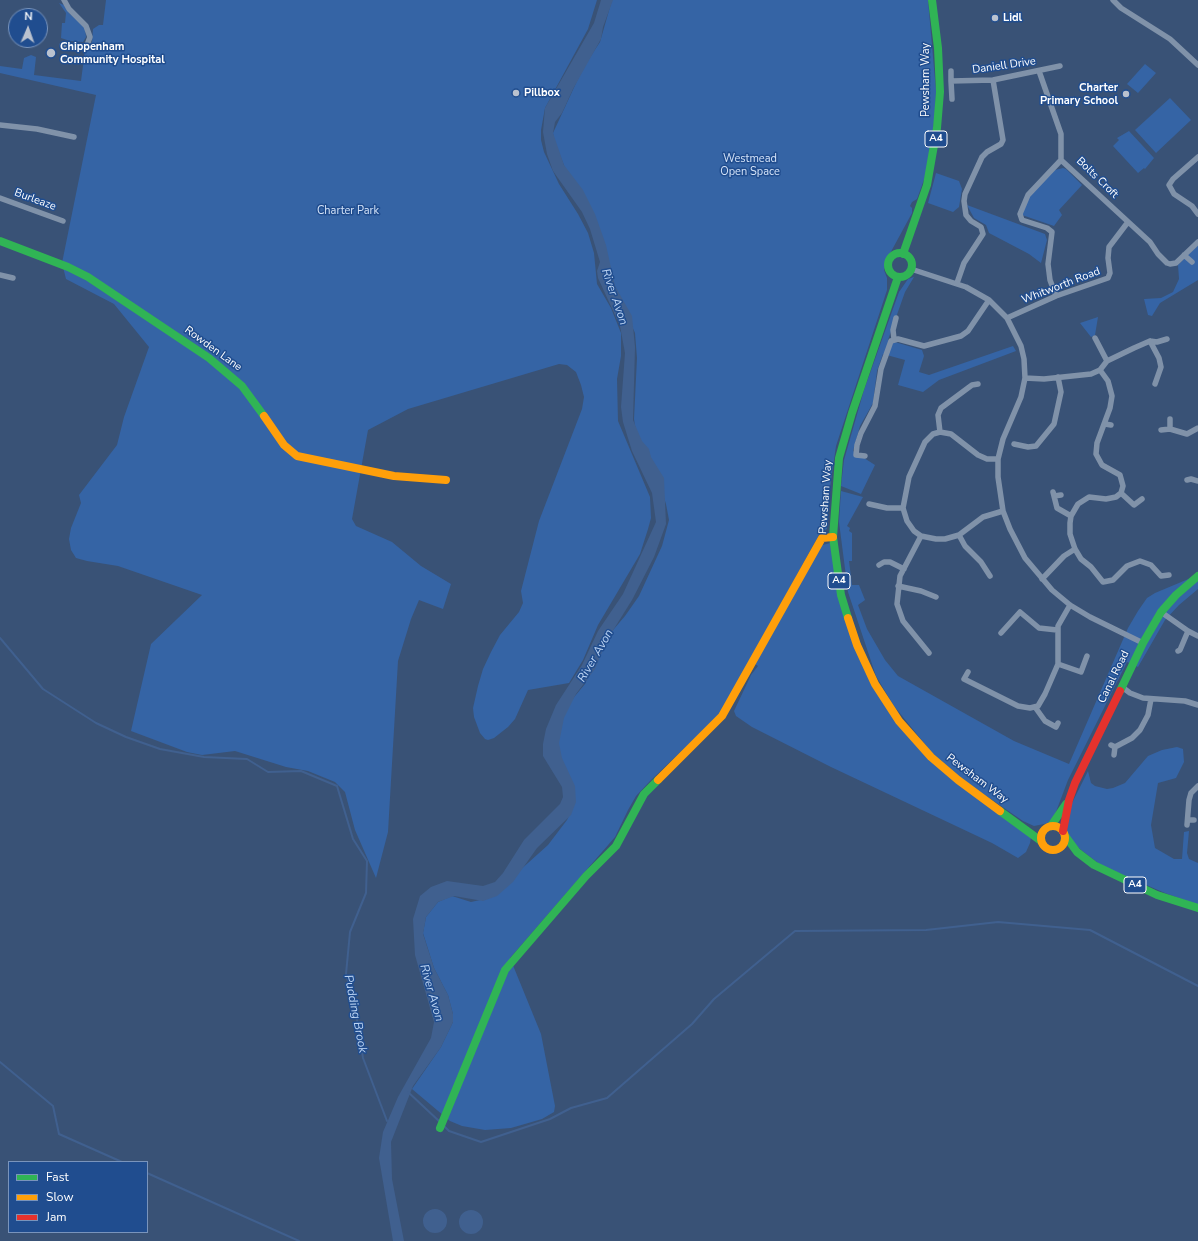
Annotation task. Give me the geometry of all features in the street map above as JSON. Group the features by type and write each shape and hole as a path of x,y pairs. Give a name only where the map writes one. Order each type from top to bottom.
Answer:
{"street":[{"path":"62,46 83,47 87,45 90,37 86,26 69,9 64,0"},
{"name":"Pewsham Way","path":"932,0 936,20"},
{"name":"Pewsham Way","path":"903,254 927,185 936,135 940,92 936,0"},
{"path":"1113,0 1121,8 1170,39 1198,65"},
{"name":"Daniell Drive","path":"952,81 993,80 1060,66"},
{"path":"951,71 952,99"},
{"name":"Bolts Croft","path":"1039,71 1061,134 1062,160 1067,163 1150,242 1158,254 1167,263 1174,264 1198,242"},
{"path":"957,283 964,263 984,232 982,227 971,221 966,215 964,201 965,194 982,157 987,152 1001,144 1003,140 993,80"},
{"path":"0,126 36,129 74,137"},
{"path":"1198,158 1173,179 1169,185 1174,194 1192,206 1198,214"},
{"path":"1056,296 1050,280 1048,264 1052,232 1047,228 1022,220 1020,214 1028,195 1062,160"},
{"name":"Burleaze","path":"0,198 63,221"},
{"name":"Whitworth Road","path":"1007,318 1056,296 1108,278 1110,273 1108,258 1109,247 1128,222"},
{"name":"Rowden Lane","path":"0,242 68,267 88,277 209,358 242,386 284,445 297,456 394,476 446,480"},
{"path":"895,254 903,254 910,258 911,269 906,276 898,277 889,270 888,263 895,254"},
{"path":"1184,255 1192,262"},
{"path":"911,269 957,283 976,291 989,300 1007,318 1016,334 1023,352 1025,378 1021,397 1006,430 998,459 998,487 1003,511 1019,548 1042,579 1070,605 1090,617 1143,643"},
{"path":"0,275 13,278"},
{"name":"Pewsham Way","path":"898,277 852,413 840,458 835,499 833,537 841,594 857,645 875,684 899,721 931,757 958,780 1021,824 1041,841"},
{"path":"894,339 924,346 961,336 968,331 989,300"},
{"path":"865,456 856,455 857,445 861,433 875,406 881,369 890,343 894,339 893,330 896,318"},
{"path":"1025,378 1044,379 1086,376 1100,370 1106,361 1150,341 1157,342 1167,339"},
{"path":"1098,341 1106,361"},
{"path":"1150,341 1159,358 1161,367 1161,379 1154,384"},
{"path":"1100,370 1108,381 1112,392 1110,408 1097,443 1096,454 1102,465 1120,475 1123,482 1121,493 1116,497 1109,499 1093,496 1087,497 1078,504 1071,516 1069,528 1075,549 1081,559 1103,582 1113,580 1127,566 1140,561 1149,564 1161,576 1169,575"},
{"path":"1014,444 1023,450 1038,445 1056,421 1061,392 1058,377"},
{"path":"940,432 938,415 941,408 975,383"},
{"path":"1170,419 1170,429"},
{"path":"1105,424 1111,426"},
{"path":"1160,430 1170,429 1182,434 1187,434 1198,428"},
{"path":"998,459 982,458 952,434 940,432 928,438 906,484 903,508 909,525 921,536 931,539 945,539 959,535 983,517 1003,511"},
{"path":"1189,478 1198,480"},
{"path":"1121,493 1134,505 1142,499"},
{"path":"1061,495 1053,494 1057,508 1071,516"},
{"path":"869,504 887,508 903,508"},
{"path":"959,535 963,543 981,562 990,576"},
{"path":"921,536 904,569 898,586 897,604 899,614 925,644 929,653"},
{"path":"440,1128 505,970 586,876 616,846 644,794 722,716 822,538 833,537"},
{"path":"1042,579 1064,556 1075,549"},
{"path":"879,565 884,562 890,562 904,569"},
{"name":"Canal Road","path":"1064,834 1069,800 1077,778 1143,643 1161,612 1176,595 1198,576"},
{"path":"898,586 934,594"},
{"path":"968,672 963,678 1018,706 1027,708 1035,707 1043,700 1058,664 1059,652 1057,630 1070,605"},
{"path":"1001,633 1021,610 1040,628 1057,630"},
{"path":"1161,612 1188,631 1198,636"},
{"path":"1181,650 1188,631"},
{"path":"1058,664 1080,674 1087,656"},
{"path":"1122,687 1130,692 1151,699 1185,701 1198,705"},
{"path":"1114,755 1113,746 1132,738 1140,730 1148,715 1151,699"},
{"path":"1035,707 1042,718 1056,727"},
{"path":"1190,822 1190,797 1198,786"},
{"name":"Canal Road","path":"1048,828 1069,800"},
{"name":"Pewsham Way","path":"1021,824 1048,828"},
{"name":"A4","path":"1048,828 1058,827 1077,852 1094,865 1157,895 1198,908"},
{"path":"1041,841 1048,828"},
{"path":"1060,848 1065,842 1064,834"},
{"name":"A4","path":"1041,841 1049,849 1060,848 1077,852"}],"green space":[{"name":"Charter Park","path":"106,0 597,0 588,29 545,108 541,130 541,140 544,152 559,184 588,233 594,253 597,284 611,308 621,333 621,356 617,379 618,421 650,497 651,518 640,554 598,625 583,660 569,683 528,690 515,719 508,727 494,738 488,740 485,739 480,733 474,717 473,708 478,686 483,669 500,635 519,612 523,603 521,591 539,521 582,409 584,397 576,372 567,365 559,364 408,409 368,430 352,519 356,526 392,542 421,566 451,584 443,609 419,600 411,619 398,661 388,832 376,878 355,830 345,792 335,782 308,771 286,767 235,751 202,755 187,752 131,731 151,644 202,595 118,566 76,558 71,550 69,539 71,528 81,503 79,495 117,445 124,417 149,347 114,304 66,279 62,263 96,95 0,73 0,66 22,69 24,58 31,55 36,57 34,75 81,81 85,50 92,42 93,29 99,25 103,25"},
{"name":"Westmead Open Space","path":"612,0 928,0 936,91 935,116 926,174 917,199 912,202 910,206 912,208 912,213 887,259 884,270 887,278 887,290 836,446 830,487 823,492 822,500 828,506 827,529 820,533 720,714 636,796 615,837 510,958 541,1034 555,1106 554,1112 542,1119 511,1128 485,1130 462,1126 450,1121 412,1089 441,1047 453,1022 453,1014 448,995 434,968 423,933 426,917 438,902 452,896 471,902 489,898 548,845 567,820 571,812 552,735 560,714 585,684 602,643 625,616 639,596 662,546 669,520 659,482 636,432 634,419 637,358 635,333 569,178 554,140 553,133 583,68 600,42"},
{"path":"59,3 64,5 70,14 85,27 86,37 83,42 70,41 61,38 62,23 65,23 66,13"},
{"path":"1145,64 1156,73 1138,93 1127,84"},
{"path":"1170,98 1191,120 1156,153 1135,130"},
{"path":"1129,131 1154,158 1145,169 1144,168 1138,173 1113,146 1119,140 1117,138"},
{"path":"1063,168 1066,169 1082,185 1059,210 1062,215 1054,226 1022,215 1029,197 1055,170"},
{"path":"936,173 959,181 962,189 959,207 953,212 928,203"},
{"path":"967,205 1045,234 1047,240 1041,263 1029,254 989,233 986,225 974,218"},
{"path":"1198,245 1198,280 1160,303 1152,316 1148,315 1144,299 1161,298 1173,292 1179,279 1178,265"},
{"path":"914,277 905,292 888,340 922,350 924,356 919,372 929,375 1013,346 1016,351 939,380 923,392 898,385 905,360 883,354 877,371 873,403 860,426 853,451 875,465 861,494 841,486 844,460 864,390 899,292 908,279"},
{"path":"1098,317 1095,335 1091,337 1080,323"},
{"path":"841,491 863,497 847,526 850,528 849,531 852,533 852,561 849,561 852,585 859,585 865,600 858,605 867,629 885,660 898,676 1014,741 1069,764 1128,628 1138,611 1147,598 1155,593 1198,575 1198,589 1179,605 1165,620 1138,667 1127,662 1068,780 1054,817 1049,823 1034,826 1023,821 963,780 933,754 894,706 876,676 848,592 839,522"},
{"path":"830,543 852,642 913,742 1031,837 1026,852 1018,858 992,843 831,767 752,727 736,716 734,711 751,675 758,666 754,663 819,546"},
{"path":"1177,747 1183,749 1184,762 1176,778 1158,783 1151,825 1155,848 1174,859 1182,859 1184,832 1189,831 1187,853 1189,859 1198,863 1198,905 1165,893 1102,866 1080,849 1071,840 1067,833 1066,824 1071,805 1088,771 1091,783 1095,786 1107,789 1113,788 1125,783 1148,756 1162,750"}],"water":[{"name":"River Avon","path":"601,0 613,0 603,27 601,39 573,89 562,113 555,122 553,133 564,165 583,190 595,214 606,245 615,286 632,316 635,347 633,420 642,441 649,449 651,457 664,478 666,524 654,557 632,600 607,640 595,669 576,694 564,718 559,743 562,758 575,786 576,802 571,815 537,848 513,882 497,896 483,901 454,896 438,902 426,917 423,934 434,968 448,995 453,1014 453,1022 441,1047 413,1086 391,1142 392,1179 404,1241 393,1241 379,1158 383,1132 398,1097 431,1038 434,1022 415,955 413,919 420,896 431,887 447,881 483,886 495,882 503,873 524,840 560,804 563,797 562,787 543,756 543,744 546,729 556,705 582,665 598,631 623,594 656,522 652,493 632,451 623,422 621,407 625,353 620,326 598,278 597,271 600,262 590,229 582,212 553,171 547,154 543,132 545,108 594,23"},
{"path":"435,1209 444,1212 447,1221 444,1230 435,1233 426,1230 423,1221 426,1212"},
{"path":"471,1210 480,1213 483,1222 480,1231 471,1234 462,1231 459,1222 462,1213"}],"waterway":[{"name":"Pudding Brook","path":"0,638 43,689 96,723 126,737 160,749 204,757 247,759 268,772 301,771 337,786 353,839 367,861 366,893 350,932 346,974 355,1007 363,1058 387,1121"},
{"path":"443,1125 449,1131 481,1142 550,1119 571,1108 607,1098 692,1024 714,999 795,931 926,930 998,922 1090,930 1198,986"},
{"path":"0,1062 53,1106 59,1134 120,1161"},
{"path":"408,1092 440,1122"},
{"path":"148,1173 299,1241"}],"traffic: fast":[{"path":"903,254 927,185 937,128 940,92 938,48 932,0"},
{"path":"0,241 68,267 88,277 209,358 242,386 264,416"},
{"path":"900,253 905,254 911,260 912,265 911,270 905,276 900,277 895,276 889,270 888,265 889,260 895,254 900,253"},
{"path":"848,618 841,595 833,537 839,458 852,413 898,277"},
{"path":"1120,691 1143,643 1161,612 1176,595 1198,576"},
{"path":"440,1128 505,970 586,876 616,846 644,794 658,780"},
{"path":"1051,826 1066,804"},
{"path":"1000,811 1041,841"},
{"path":"1066,837 1077,852 1094,865 1157,895 1198,908"}],"traffic: slow":[{"path":"264,416 284,445 297,456 394,476 446,480"},
{"path":"658,780 722,716 822,538 833,537"},
{"path":"848,618 857,645 875,684 899,721 931,757 958,780 1000,811"},
{"path":"1053,826 1062,829 1065,838 1062,847 1053,850 1044,847 1041,838 1044,829 1053,826"}],"traffic: jam":[{"path":"1063,831 1069,800 1075,783 1120,691"}],"place":[{"name":"Lidl","path":"995,18"},
{"name":"Chippenham Community Hospital","path":"51,53"},
{"name":"Pillbox","path":"516,93"},
{"name":"Charter Primary School","path":"1126,94"}]}
